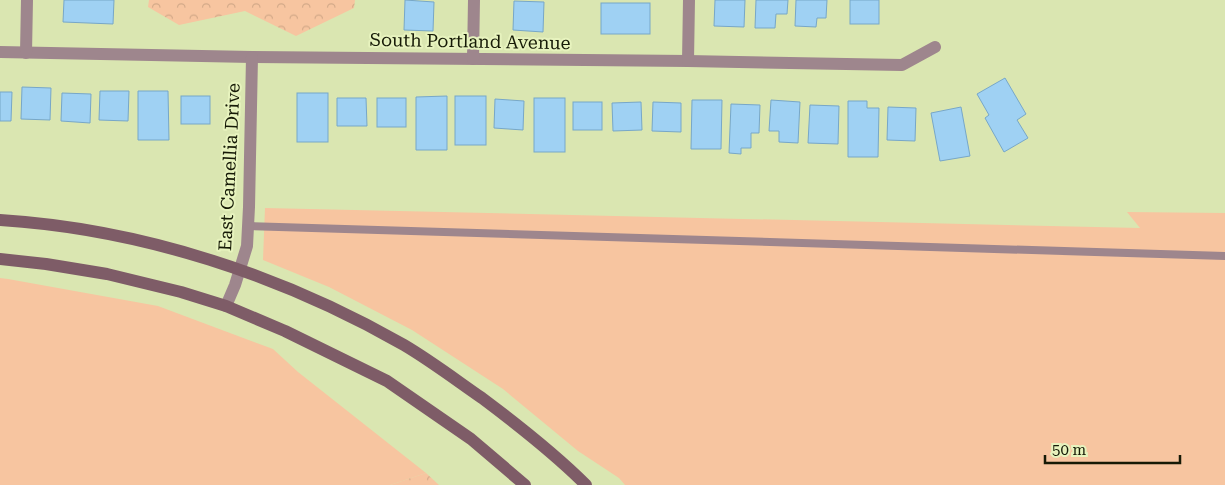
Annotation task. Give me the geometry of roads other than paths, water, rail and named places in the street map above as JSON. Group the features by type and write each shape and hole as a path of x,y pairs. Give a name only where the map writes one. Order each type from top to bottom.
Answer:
{"main road":[{"path":"0,220 101,232 180,251 240,270 333,308 405,346 452,376 528,434 586,485"},
{"path":"0,258 107,274 181,292 226,306 285,331 387,381 471,439 525,485"}],"street":[{"path":"26,53 27,0"},
{"path":"473,59 474,0"},
{"path":"688,61 689,0"},
{"name":"South Portland Avenue","path":"0,52 902,65 935,47"},
{"name":"East Camellia Drive","path":"226,306 235,285 247,246 252,57"}],"lane":[{"path":"248,226 1225,256"}]}
